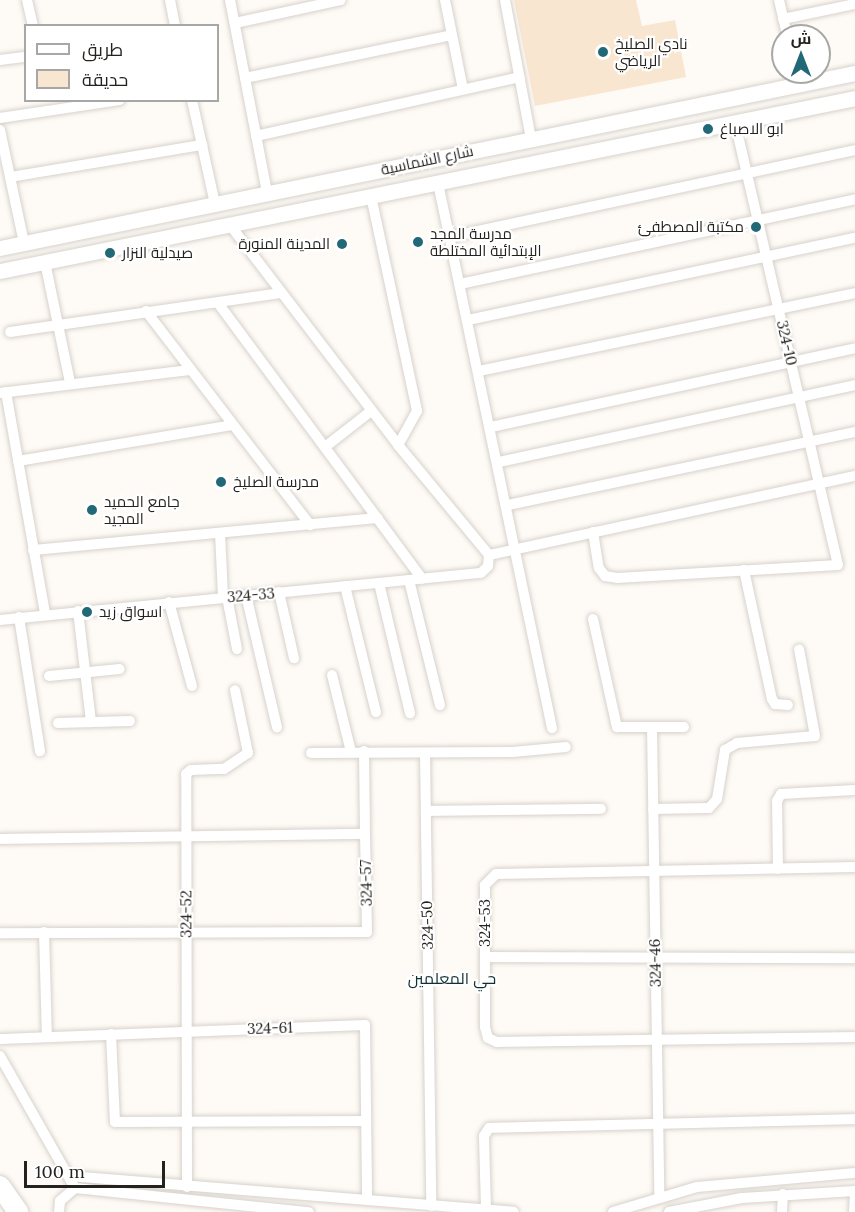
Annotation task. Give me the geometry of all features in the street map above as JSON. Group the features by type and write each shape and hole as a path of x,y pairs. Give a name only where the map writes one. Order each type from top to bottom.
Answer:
{"highway":[{"path":"0,1186 18,1212"}],"street":[{"path":"27,0 33,24"},
{"path":"170,0 175,24"},
{"path":"230,0 267,193"},
{"path":"235,22 337,0"},
{"path":"445,0 463,89"},
{"path":"505,0 531,139"},
{"path":"779,0 784,24"},
{"path":"783,19 855,4"},
{"path":"246,78 452,35"},
{"path":"0,60 24,57"},
{"name":"شارع الشماسية","path":"831,75 855,73"},
{"path":"256,136 519,76"},
{"name":"شارع الشماسية","path":"0,248 531,139 771,84"},
{"name":"شارع الشماسية","path":"0,272 855,98"},
{"path":"0,118 107,102"},
{"path":"192,102 215,204"},
{"name":"324-10","path":"735,122 838,565 744,570"},
{"path":"0,130 24,243"},
{"path":"10,177 202,145"},
{"path":"450,237 855,150"},
{"path":"438,183 517,548 552,728"},
{"path":"311,184 315,207"},
{"path":"371,196 417,411 398,445"},
{"path":"460,284 855,200"},
{"path":"231,225 279,293 371,411 489,555 855,476"},
{"path":"468,320 855,238"},
{"path":"45,262 70,383"},
{"path":"10,332 279,293"},
{"path":"479,371 855,293"},
{"path":"218,303 422,579"},
{"path":"146,311 310,525"},
{"path":"491,427 855,348"},
{"path":"45,614 18,460 3,392 190,370"},
{"path":"499,462 855,385"},
{"path":"325,447 371,411"},
{"path":"18,460 232,425"},
{"path":"508,505 855,432"},
{"path":"33,550 378,518"},
{"path":"593,532 599,568 605,576 744,570 772,699 775,704 788,705"},
{"path":"220,533 225,597 237,649"},
{"name":"324-33","path":"0,620 481,573 488,566 489,555"},
{"path":"410,580 440,705"},
{"path":"379,583 410,713"},
{"path":"345,586 376,712"},
{"path":"279,592 294,658"},
{"path":"246,595 277,727"},
{"path":"169,602 192,686"},
{"path":"78,611 91,722"},
{"path":"19,617 40,751"},
{"path":"592,619 617,727 684,727"},
{"path":"653,809 710,808 717,799 725,750 736,743 815,736 800,648"},
{"path":"49,676 120,669"},
{"path":"332,675 351,752"},
{"name":"324-52","path":"187,1187 186,774 191,770 224,769 248,753 235,690"},
{"path":"58,723 130,721"},
{"name":"324-46","path":"652,728 659,1198"},
{"path":"311,753 364,751 425,753 566,747"},
{"path":"0,839 366,834 364,751"},
{"name":"324-50","path":"425,753 431,1206"},
{"path":"778,869 777,801 782,795 855,790"},
{"path":"426,811 601,809"},
{"name":"324-57","path":"186,932 367,932 366,834"},
{"path":"654,870 855,867"},
{"name":"324-53","path":"654,870 496,874 488,878 485,1027 488,1038 496,1042 656,1040"},
{"path":"44,932 47,1037"},
{"path":"0,933 186,932"},
{"path":"485,957 855,958"},
{"name":"324-61","path":"0,1039 365,1024 367,1200"},
{"path":"111,1034 116,1122 366,1121"},
{"path":"656,1040 855,1037"},
{"path":"0,1056 75,1188"},
{"path":"486,1209 484,1136 489,1128 658,1122 855,1119"},
{"path":"613,1212 659,1198 740,1180 855,1173"},
{"path":"69,1176 513,1212"},
{"path":"813,1176 813,1193"},
{"path":"59,1212 60,1201 75,1188 273,1211 309,1212 307,1197"},
{"path":"669,1212 783,1194 855,1191 854,1212"},
{"path":"782,1212 783,1194"}],"green space":[{"name":"نادي الصليخ الرياضي","path":"514,0 636,0 642,26 675,20 686,77 535,106"}],"place":[{"name":"نادي الصليخ الرياضي","path":"603,52"},
{"name":"ابو الاصباغ","path":"708,129"},
{"name":"مكتبة المصطفئ","path":"756,227"},
{"name":"مدرسة المجد الإبتدائية المختلطة","path":"418,242"},
{"name":"المدينة المنورة","path":"342,244"},
{"name":"صيدلية النزار","path":"110,253"},
{"name":"مدرسة الصليخ","path":"221,482"},
{"name":"جامع الحميد المجيد","path":"92,510"},
{"name":"اسواق زيد","path":"87,612"}],"district":[{"name":"حي المعلمين","path":"452,978"}]}
